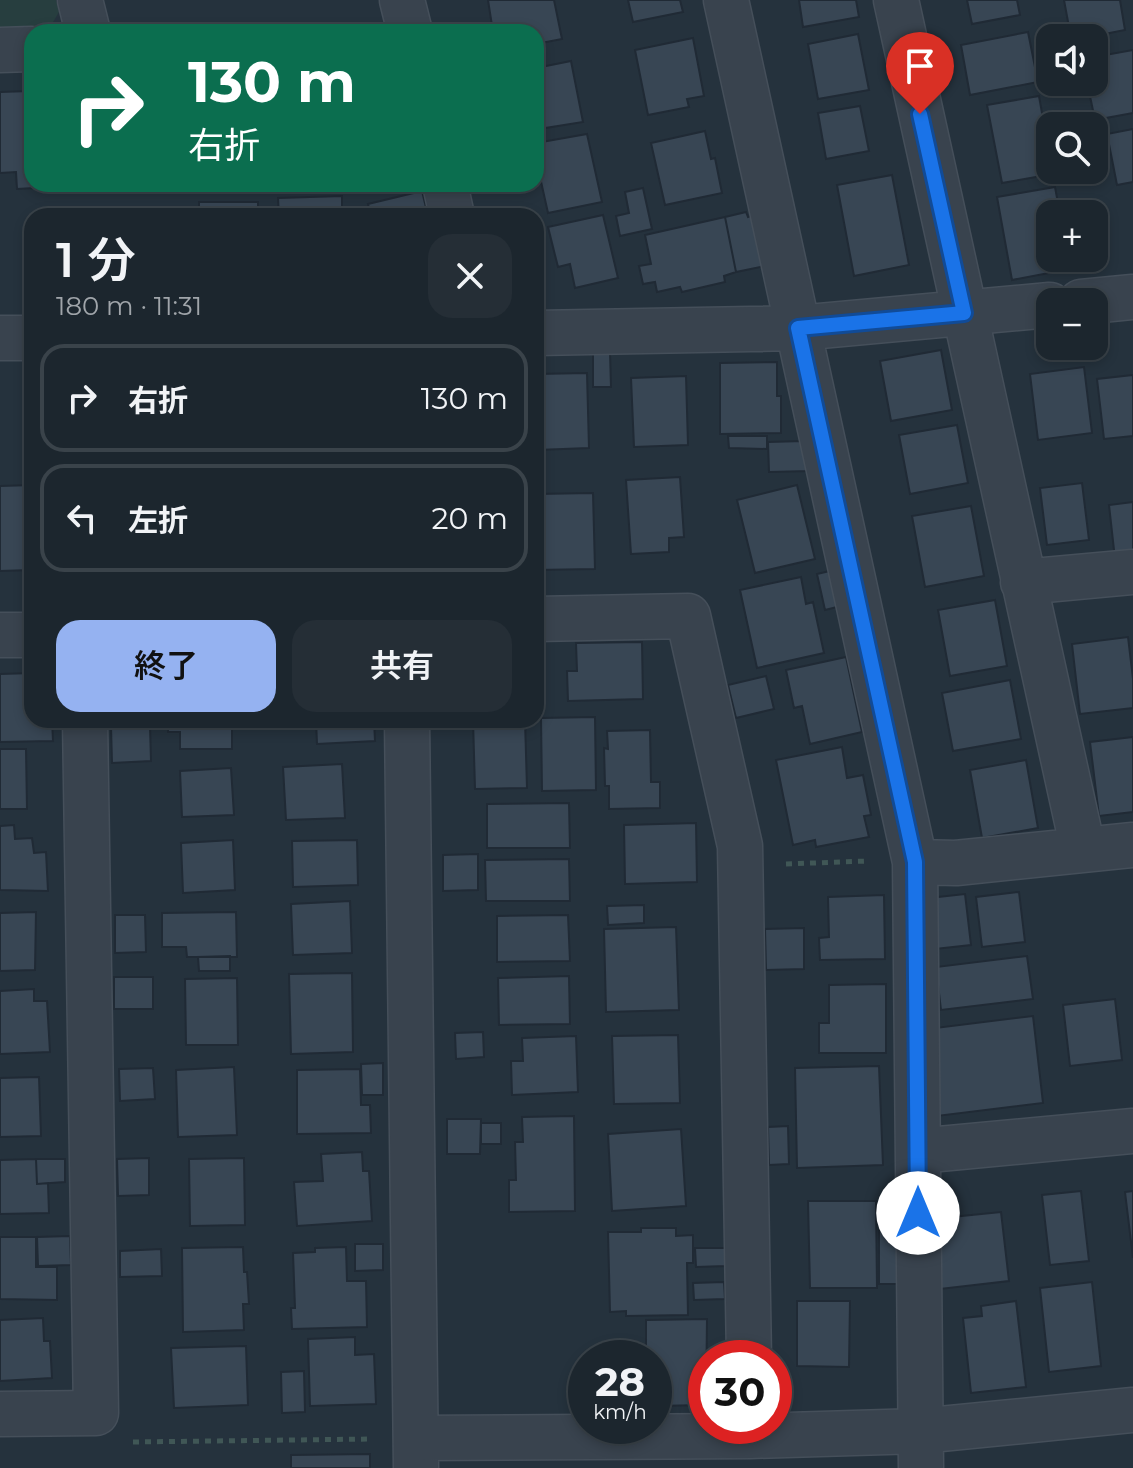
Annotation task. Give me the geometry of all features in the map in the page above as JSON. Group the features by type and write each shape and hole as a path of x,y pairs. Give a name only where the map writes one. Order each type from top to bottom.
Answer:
{"street":[{"path":"80,0 86,24"},
{"path":"402,0 408,24"},
{"path":"726,0 915,862 920,1449"},
{"path":"896,0 1083,849"},
{"path":"0,50 24,49"},
{"path":"1108,299 1133,297"},
{"path":"544,333 798,328 1036,306"},
{"path":"0,338 24,338"},
{"path":"1023,582 1133,572"},
{"path":"544,619 688,616 740,846 749,1340"},
{"path":"0,635 24,635"},
{"path":"0,1414 96,1413 85,728"},
{"path":"407,728 416,1453 717,1444"},
{"path":"915,862 956,863 1133,845"},
{"path":"918,1151 1133,1131"},
{"path":"778,1444 920,1449 1133,1410"}],"path":[{"path":"741,864 915,862"},
{"path":"126,1442 416,1453"}],"green space":[{"path":"0,0 56,0 59,12 52,24 24,24 24,29 0,29"}],"building":[{"path":"488,0 554,0 562,39 544,42 544,24 492,24"},
{"path":"628,0 680,0 683,12 633,22"},
{"path":"799,0 856,0 859,17 803,27"},
{"path":"967,0 1017,0 1020,15 972,24"},
{"path":"1064,0 1120,0 1125,30 1108,33 1108,24 1068,24"},
{"path":"1028,32 1036,82 970,95 961,45"},
{"path":"858,34 869,90 818,99 808,44"},
{"path":"693,38 704,96 687,99 689,107 648,115 635,50"},
{"path":"1133,50 1133,113 1108,118 1108,112 1093,112 1090,96 1108,96 1108,54"},
{"path":"571,61 583,122 544,128 544,66"},
{"path":"24,91 24,189 17,189 16,172 0,173 0,92"},
{"path":"1039,96 1042,112 1036,112 1036,177 1002,183 987,105"},
{"path":"860,106 869,151 826,159 818,113"},
{"path":"1133,129 1133,182 1117,185 1108,134"},
{"path":"705,131 711,159 715,158 722,193 665,205 651,143"},
{"path":"587,134 602,202 548,213 543,192 544,142"},
{"path":"892,175 909,265 854,276 837,185"},
{"path":"1055,187 1057,200 1036,200 1036,272 1054,272 1012,280 997,197"},
{"path":"643,188 652,229 620,236 616,216 629,213 625,192"},
{"path":"422,192 426,208 369,208 368,204"},
{"path":"342,196 342,208 279,208 278,198"},
{"path":"199,202 258,202 258,208 199,208"},
{"path":"746,212 748,217 754,215 765,266 736,272 725,217"},
{"path":"603,215 618,278 575,288 570,264 558,267 548,227"},
{"path":"725,217 736,272 724,276 725,282 682,292 680,287 657,292 655,282 643,284 639,266 651,264 645,235"},
{"path":"941,350 952,410 891,421 880,361"},
{"path":"593,352 610,352 611,387 593,387"},
{"path":"777,362 781,433 720,434 720,363"},
{"path":"1084,367 1092,433 1038,440 1030,374"},
{"path":"587,373 589,448 544,450 544,374"},
{"path":"1133,375 1133,436 1104,439 1097,379"},
{"path":"686,376 688,445 634,447 631,378"},
{"path":"957,425 968,483 910,494 899,435"},
{"path":"728,436 767,436 767,449 729,448"},
{"path":"803,441 810,471 769,472 768,442"},
{"path":"680,477 684,537 669,538 669,552 631,554 626,480"},
{"path":"1082,483 1089,540 1047,545 1040,488"},
{"path":"24,485 24,570 0,571 0,486"},
{"path":"797,485 815,559 755,573 737,500"},
{"path":"593,493 595,569 544,570 544,494"},
{"path":"1133,502 1133,557 1115,559 1109,505"},
{"path":"971,506 984,576 925,587 912,516"},
{"path":"834,570 841,606 825,610 817,574"},
{"path":"801,577 806,604 813,602 824,653 757,668 740,590"},
{"path":"995,600 1007,666 950,676 938,610"},
{"path":"1128,637 1133,708 1080,714 1072,644"},
{"path":"642,642 643,699 568,701 567,671 577,671 576,643"},
{"path":"846,657 862,732 810,744 802,706 794,708 786,670"},
{"path":"24,673 24,728 52,728 53,741 0,742 0,674"},
{"path":"766,676 774,709 736,718 728,685"},
{"path":"1010,680 1021,739 953,751 942,693"},
{"path":"595,717 596,790 542,791 541,728 544,728 544,718"},
{"path":"111,728 150,728 151,761 112,763"},
{"path":"168,728 232,728 232,749 180,749 180,732 168,732"},
{"path":"316,728 374,728 375,741 317,744"},
{"path":"473,728 525,728 527,788 475,789"},
{"path":"650,730 651,782 660,782 660,808 609,809 604,748 608,749 607,731"},
{"path":"1133,737 1133,812 1099,816 1090,742"},
{"path":"842,747 847,778 863,775 871,815 864,816 869,837 816,847 815,840 793,845 776,760"},
{"path":"0,749 26,749 27,809 0,809"},
{"path":"1026,760 1038,828 982,838 970,770"},
{"path":"342,764 345,818 286,820 283,767"},
{"path":"231,768 234,815 182,817 180,771"},
{"path":"569,803 570,848 487,848 487,804"},
{"path":"696,823 697,882 625,884 624,825"},
{"path":"14,825 15,839 32,838 34,853 46,852 48,891 0,890 0,826"},
{"path":"233,840 235,890 183,893 181,843"},
{"path":"357,840 358,885 293,887 292,841"},
{"path":"478,854 478,890 443,891 443,855"},
{"path":"569,859 570,901 486,901 485,860"},
{"path":"1019,892 1025,942 982,947 976,897"},
{"path":"965,894 971,945 935,949 929,898"},
{"path":"884,895 885,959 820,960 819,938 829,937 828,897"},
{"path":"350,901 352,953 293,955 291,904"},
{"path":"644,905 644,923 608,925 607,906"},
{"path":"36,912 35,970 0,971 0,913"},
{"path":"236,912 237,957 187,957 186,947 162,947 162,913"},
{"path":"115,915 145,915 146,952 115,953"},
{"path":"568,915 570,961 497,962 497,916"},
{"path":"676,927 679,1010 606,1012 604,929"},
{"path":"804,928 804,969 766,970 765,929"},
{"path":"230,956 230,971 199,971 198,957"},
{"path":"1027,956 1033,999 941,1010 936,967"},
{"path":"352,973 353,1052 291,1054 289,974"},
{"path":"569,976 570,1024 499,1025 498,978"},
{"path":"114,977 153,977 153,1009 114,1009"},
{"path":"237,978 238,1045 186,1045 185,979"},
{"path":"886,984 886,1053 819,1053 819,1023 829,1023 829,985"},
{"path":"34,989 34,1001 47,1001 50,1052 0,1054 0,991"},
{"path":"1115,999 1122,1060 1070,1066 1063,1005"},
{"path":"1033,1016 1043,1103 937,1116 927,1029"},
{"path":"483,1032 484,1057 456,1059 455,1033"},
{"path":"678,1035 680,1103 614,1104 612,1036"},
{"path":"576,1036 578,1092 512,1095 511,1061 523,1061 522,1038"},
{"path":"383,1063 383,1095 362,1095 361,1064"},
{"path":"879,1066 883,1165 797,1168 795,1068"},
{"path":"234,1067 237,1135 178,1137 176,1070"},
{"path":"153,1068 155,1099 120,1101 119,1069"},
{"path":"360,1069 361,1105 370,1105 371,1133 297,1134 297,1070"},
{"path":"39,1077 41,1136 0,1137 0,1078"},
{"path":"574,1116 575,1211 509,1212 509,1180 516,1180 515,1142 523,1142 522,1117"},
{"path":"447,1119 481,1119 480,1154 447,1154"},
{"path":"481,1123 501,1123 501,1144 481,1144"},
{"path":"788,1126 789,1164 769,1165 768,1127"},
{"path":"681,1129 686,1206 612,1211 608,1134"},
{"path":"362,1152 363,1171 369,1171 372,1221 297,1226 294,1182 323,1181 321,1154"},
{"path":"149,1158 149,1195 118,1196 117,1159"},
{"path":"244,1158 245,1225 190,1226 189,1159"},
{"path":"36,1159 65,1159 65,1182 37,1184"},
{"path":"36,1159 37,1184 48,1183 49,1213 0,1214 0,1160"},
{"path":"1081,1191 1089,1261 1050,1265 1042,1195"},
{"path":"1133,1191 1133,1258 1125,1192"},
{"path":"808,1201 876,1201 877,1288 810,1288"},
{"path":"1001,1212 1009,1281 940,1289 932,1219"},
{"path":"641,1228 676,1228 676,1236 693,1235 693,1263 687,1263 688,1315 626,1316 626,1311 610,1312 608,1232 641,1232"},
{"path":"879,1230 897,1230 898,1284 879,1284"},
{"path":"70,1236 71,1265 38,1266 37,1237"},
{"path":"0,1237 36,1237 36,1267 57,1267 57,1300 0,1299"},
{"path":"355,1244 383,1244 383,1270 355,1271"},
{"path":"243,1247 249,1304 243,1304 244,1330 183,1332 182,1248"},
{"path":"346,1247 347,1281 366,1281 367,1327 292,1329 291,1308 295,1308 293,1253 315,1252 315,1248"},
{"path":"695,1248 726,1248 726,1266 696,1267"},
{"path":"161,1249 162,1276 120,1277 120,1251"},
{"path":"724,1282 725,1299 694,1300 693,1283"},
{"path":"1092,1282 1101,1366 1049,1372 1040,1288"},
{"path":"797,1301 850,1301 849,1367 797,1366"},
{"path":"1016,1301 1026,1387 971,1393 963,1318 982,1316 981,1306"},
{"path":"43,1318 44,1341 50,1341 52,1378 0,1381 0,1320"},
{"path":"707,1319 707,1340 688,1340 688,1405 672,1406 672,1340 646,1340 646,1320"},
{"path":"355,1337 355,1355 374,1354 376,1404 310,1406 308,1339"},
{"path":"246,1346 248,1405 174,1408 171,1348"},
{"path":"304,1371 305,1412 282,1413 281,1372"},
{"path":"370,1454 370,1468 291,1468 291,1455"}],"route":[{"path":"918,1213 915,862 798,328 964,313 920,114"}]}
